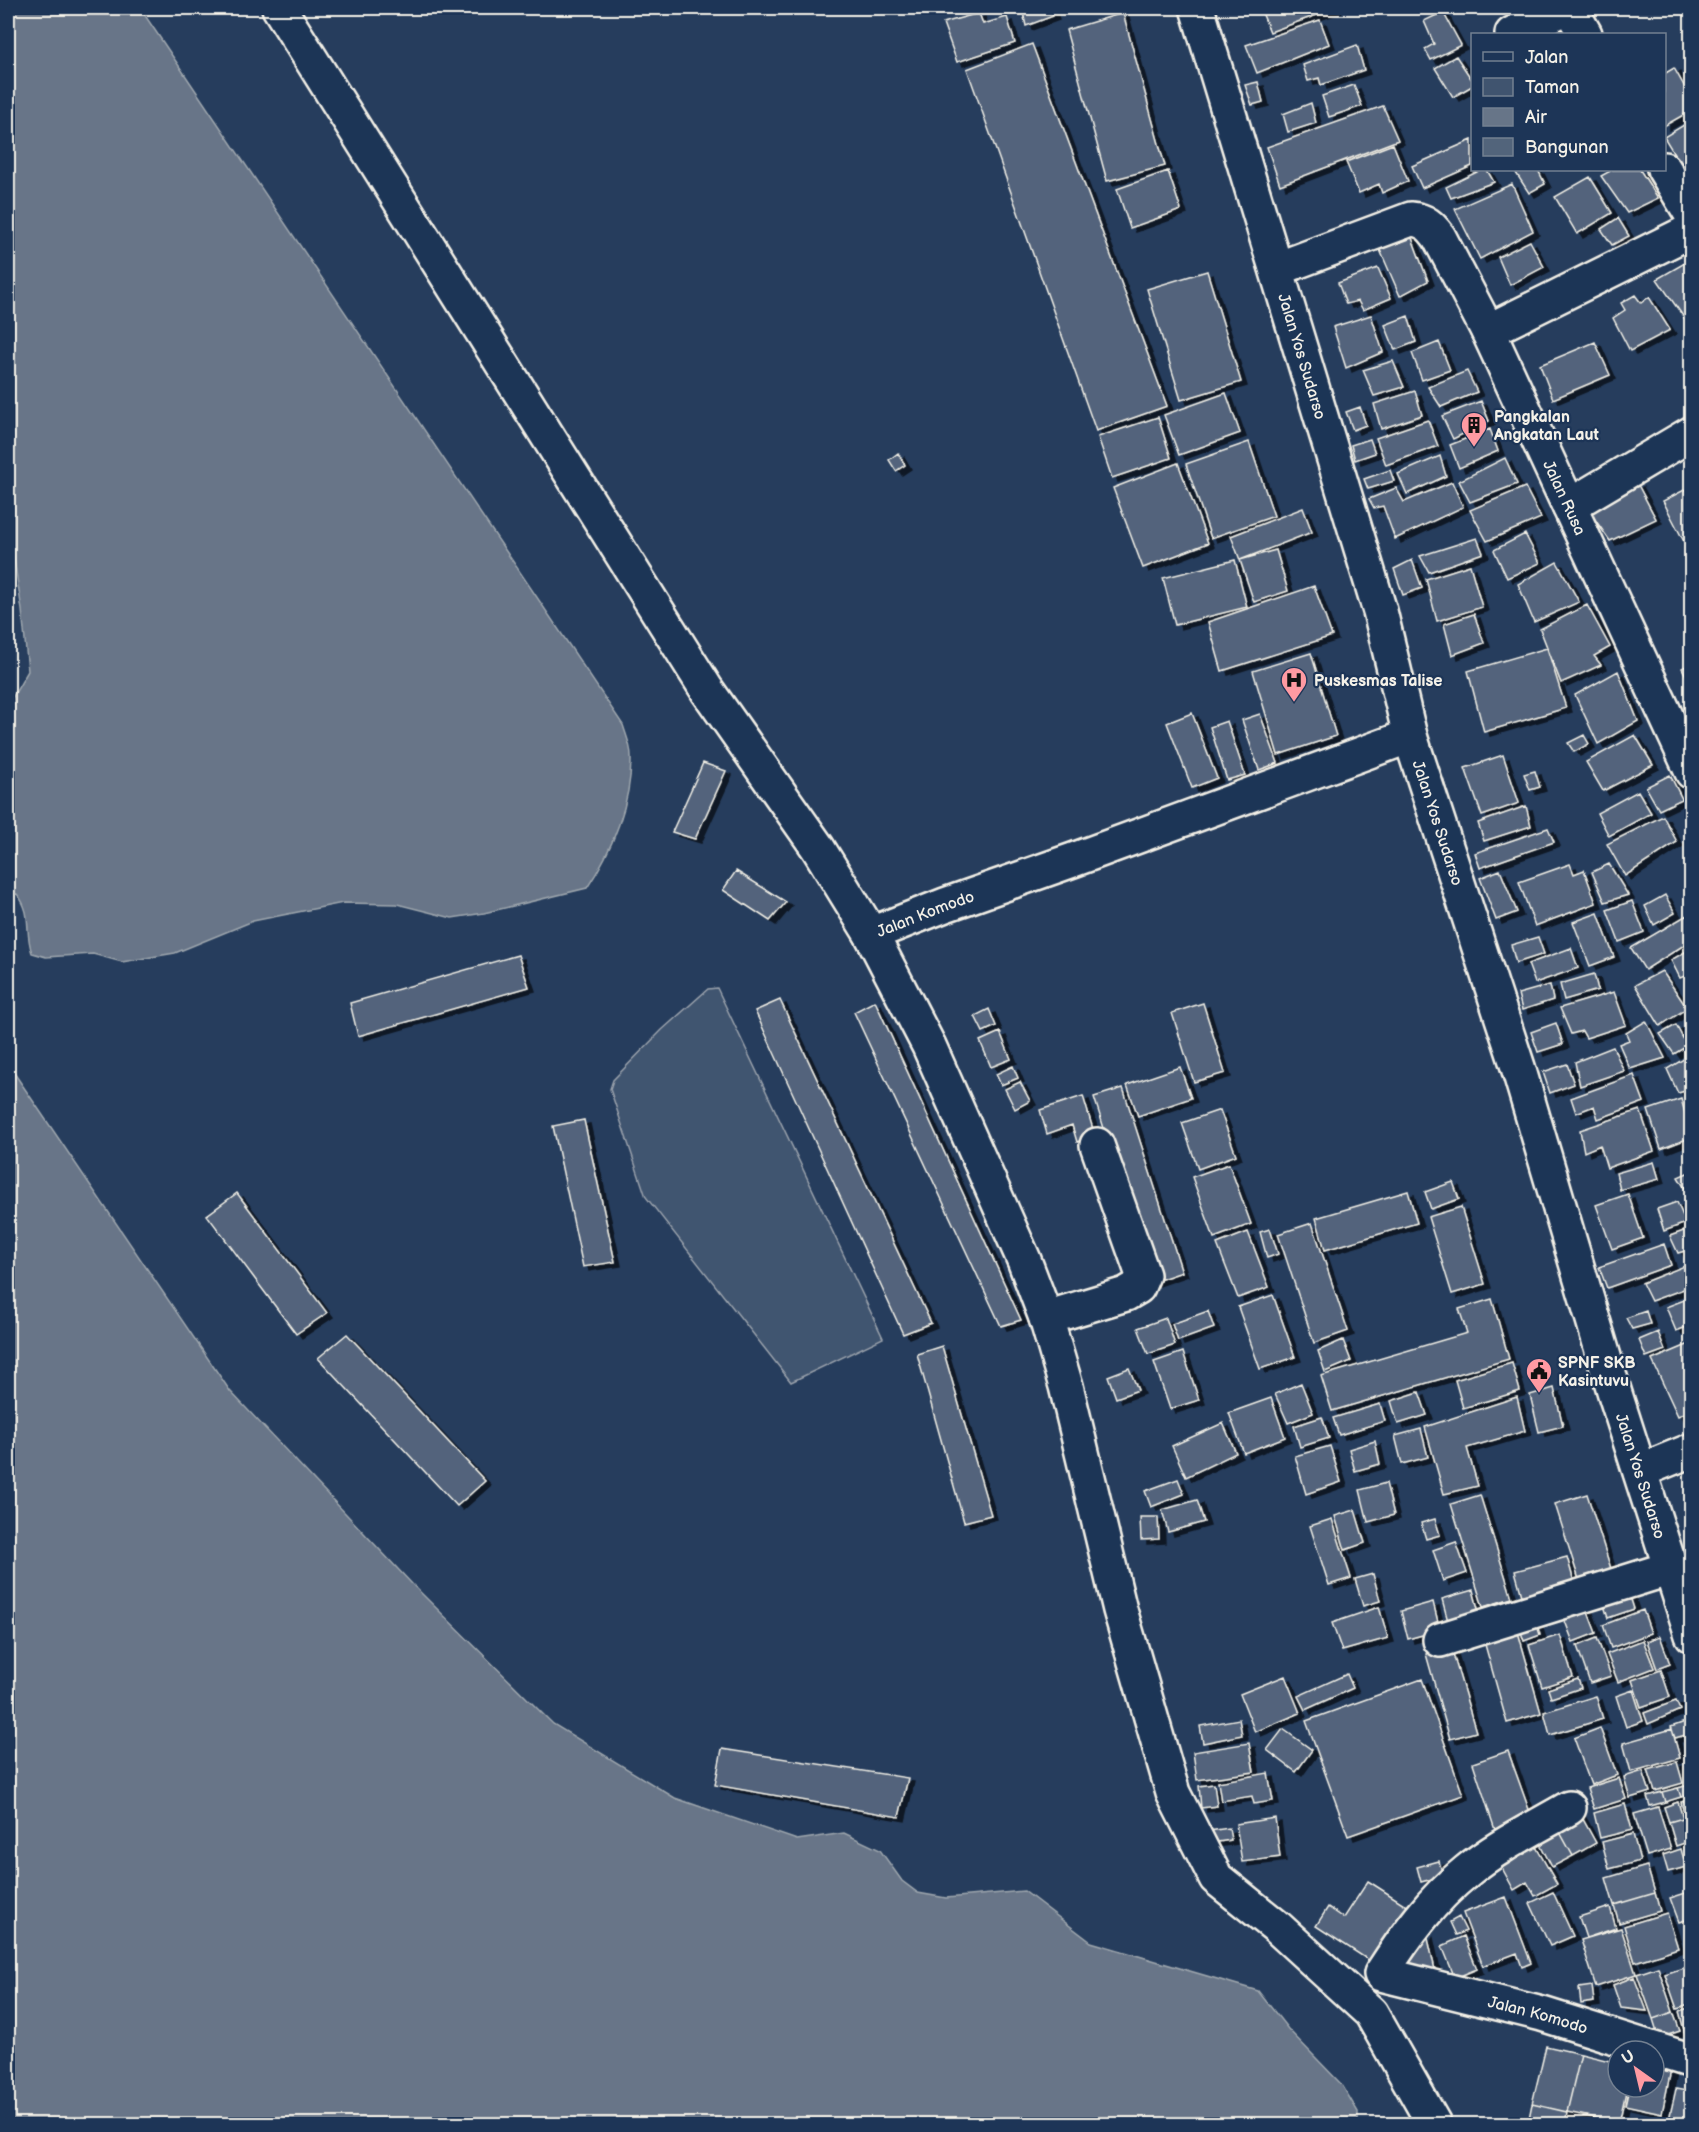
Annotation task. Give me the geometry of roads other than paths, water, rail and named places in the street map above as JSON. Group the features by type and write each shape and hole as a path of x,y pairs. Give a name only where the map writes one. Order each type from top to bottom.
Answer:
{"main road":[{"path":"279,8 707,690 818,848 871,934"},
{"name":"Jalan Yos Sudarso","path":"1199,8 1380,611 1410,736 1518,1067 1692,1635"},
{"path":"1514,33 1564,8"},
{"path":"1569,8 1584,33"},
{"path":"1666,171 1692,216"},
{"name":"Jalan Rusa","path":"1277,269 1411,219 1419,220 1431,227 1439,237 1488,331 1691,770"},
{"path":"1488,331 1692,231"},
{"path":"1569,506 1692,433"},
{"name":"Jalan Komodo","path":"1410,736 1073,861 945,904 871,934 929,1046 1024,1260 1046,1318 1066,1386 1120,1610 1173,1793 1216,1878 1277,1927 1371,2013 1434,2124"},
{"path":"1046,1318 1125,1294 1138,1287 1143,1275 1097,1145"},
{"path":"1640,1471 1692,1450"},
{"path":"1440,1640 1671,1568"},
{"name":"Jalan Komodo","path":"1569,1808 1487,1856 1467,1871 1411,1928 1381,1974 1542,2014 1692,2061"}],"water":[{"path":"8,8 139,8 142,11 623,725 631,752 628,790 612,842 587,888 484,913 452,918 397,904 343,903 253,921 175,953 122,962 93,954 46,957 32,953 25,908 17,894 8,895 8,705 28,671 22,610 8,521"},
{"path":"8,1064 230,1391 413,1585 553,1724 675,1798 797,1840 844,1833 880,1850 902,1881 918,1893 946,1898 1024,1891 1091,1942 1258,1991 1288,2029 1342,2085 1358,2112 1358,2124 8,2124"}],"place":[{"name":"Pangkalan Angkatan Laut","path":"1474,448"},
{"name":"Puskesmas Talise","path":"1294,703"},
{"name":"SPNF SKB Kasintuvu","path":"1539,1394"}]}
